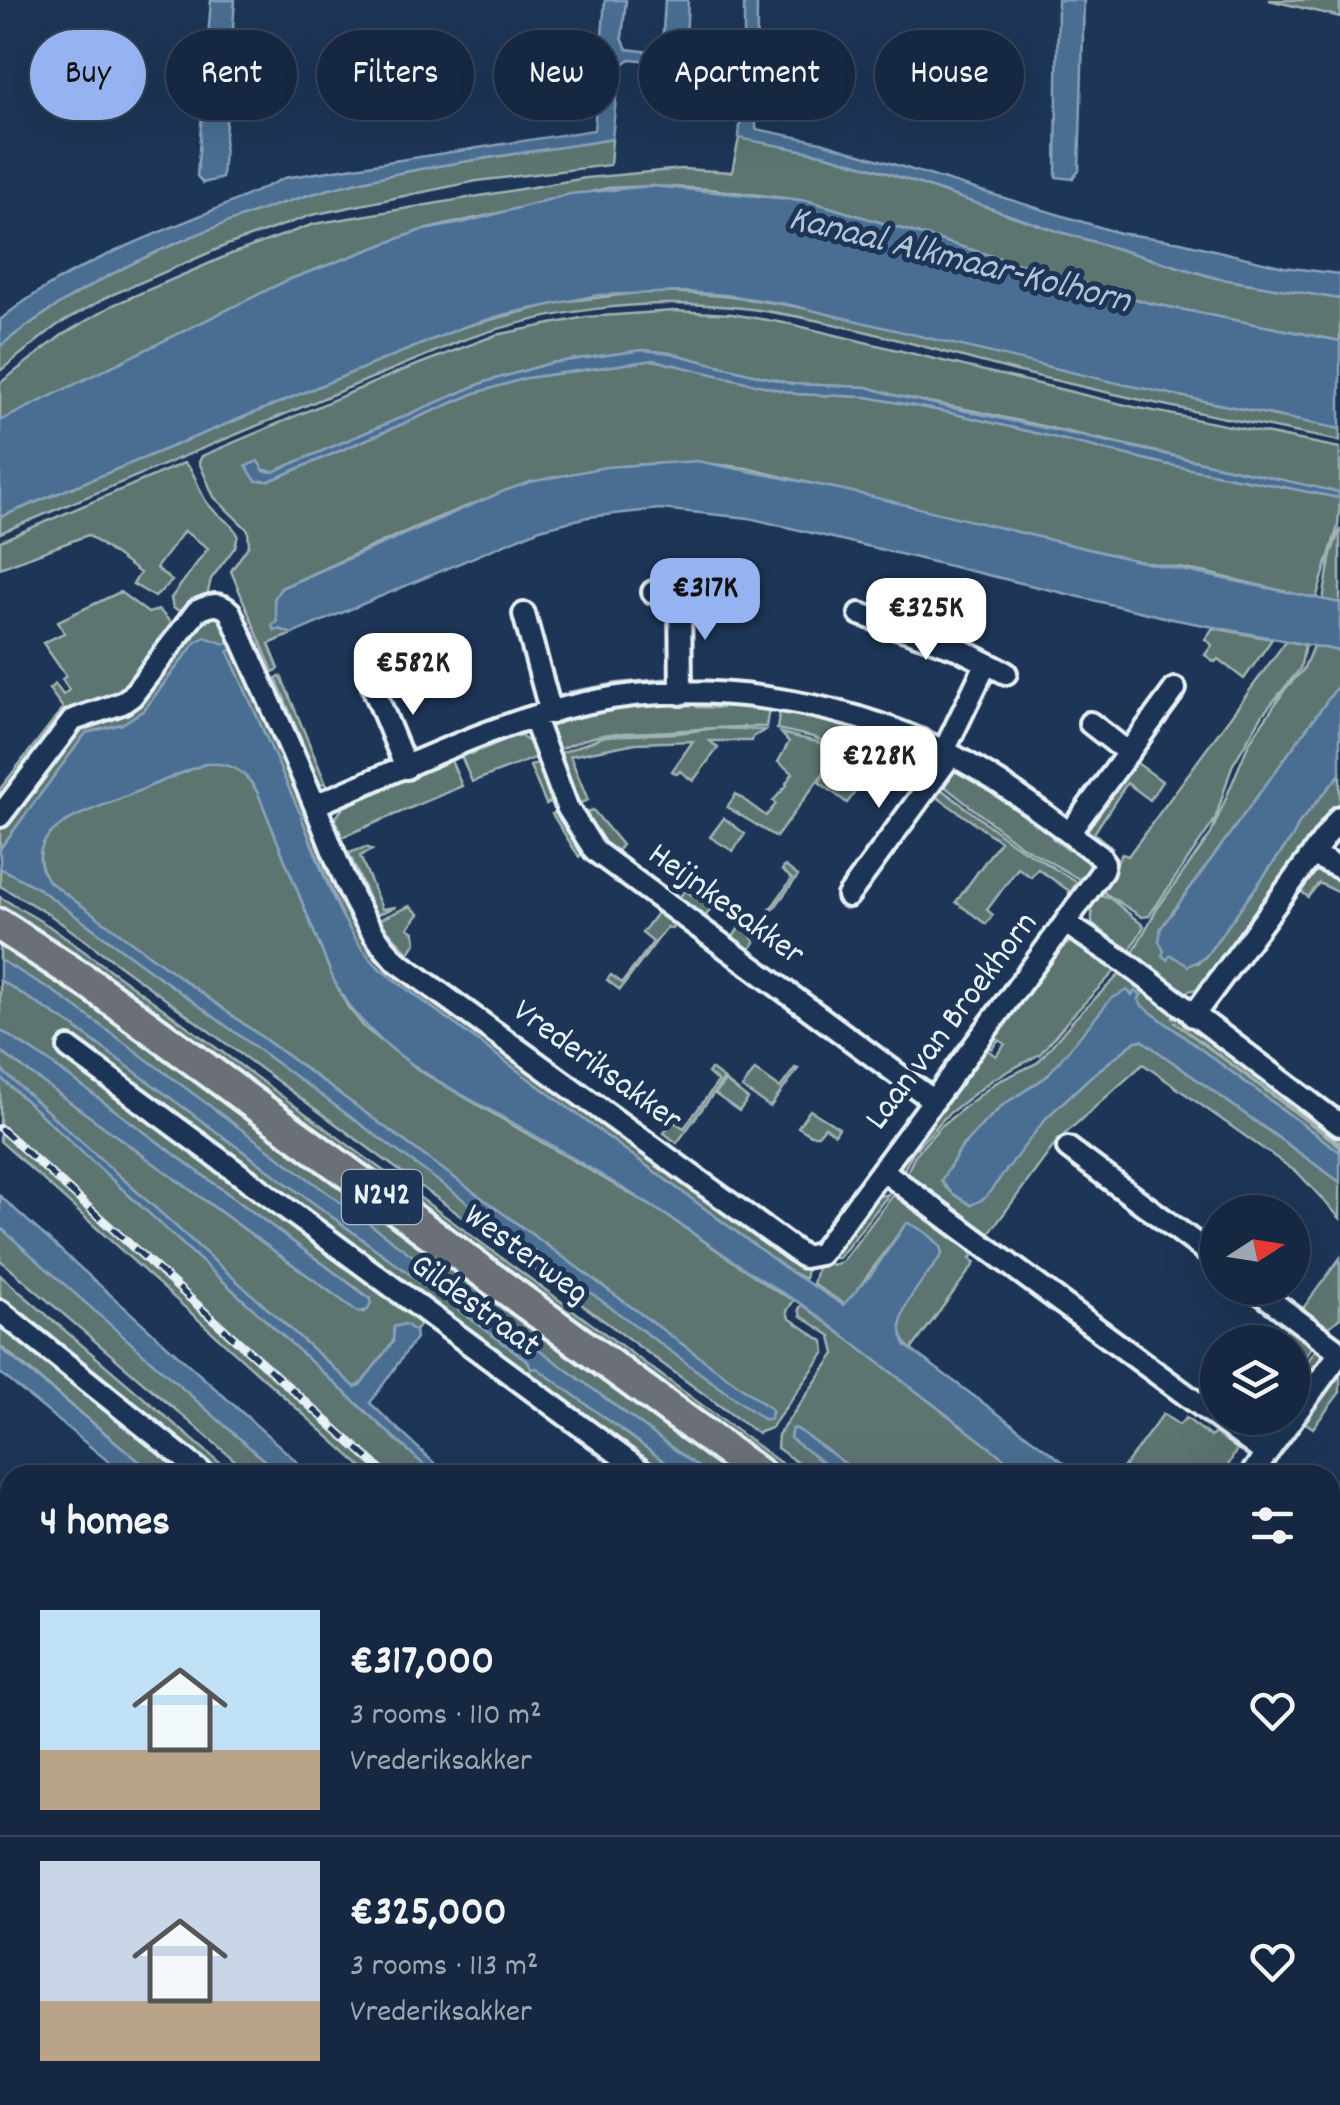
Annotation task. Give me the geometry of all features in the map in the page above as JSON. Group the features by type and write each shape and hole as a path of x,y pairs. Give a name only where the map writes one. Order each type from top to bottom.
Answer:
{"main road":[{"name":"Westerweg","path":"0,925 92,985 746,1465"}],"street":[{"path":"653,592 716,592"},
{"path":"680,592 681,694"},
{"name":"Vrederiksakker","path":"0,816 64,728 79,716 114,707 132,696 197,611 217,604 230,612 364,920 395,960 796,1253 810,1258 820,1254 882,1170"},
{"path":"524,614 542,716"},
{"path":"848,896 948,753 996,668 960,649 860,614"},
{"path":"373,686 406,768"},
{"path":"1069,833 1175,689"},
{"path":"315,805 542,716 587,703 681,694 784,702 852,717 948,753 1100,856 1104,866 1065,923"},
{"name":"Heijnkesakker","path":"542,716 567,807 596,851 934,1100"},
{"path":"1090,723 1126,751"},
{"path":"1192,1016 1340,817"},
{"path":"1313,854 1340,868"},
{"name":"Laan van Broekhorn","path":"1266,1454 882,1170 1065,923 1126,964 1340,1125"},
{"name":"Gildestraat","path":"69,1048 633,1465"},
{"path":"1068,1148 1200,1247"},
{"path":"1258,1465 1340,1353 1276,1305"},
{"path":"0,1310 193,1465"}],"green space":[{"path":"1269,0 1340,0 1340,17"},
{"path":"739,138 876,169 1051,229 1216,278 1340,299 1340,341 1149,303 809,201 709,189 608,188 419,231 288,280 0,421 0,383 62,335 113,305 231,254 314,224 586,178 682,169 732,172"},
{"path":"612,139 610,165 477,181 312,215 227,245 109,296 56,326 0,371 0,346 34,321 107,276 224,224 305,196 380,177"},
{"path":"646,292 745,299 842,316 1111,381 1340,429 1340,441 1067,383 805,318 732,307 630,306 562,314 463,340 0,533 0,517 463,327 560,302"},
{"path":"673,311 732,314 790,324 1134,407 1340,448 1340,493 867,387 792,384 670,353 643,350 551,363 485,382 273,472 247,466 269,481 475,393 526,378 654,360 797,394 867,397 947,412 1165,464 1340,498 1338,526 1316,599 746,468 682,463 621,466 562,476 506,492 394,536 281,588 274,599 280,629 292,634 269,644 279,669 273,672 231,571 249,545 248,530 214,497 199,462 202,456 496,335 586,317"},
{"path":"184,463 205,500 238,535 235,547 211,579 207,596 185,613 173,608 171,598 208,548 184,531 156,568 172,581 155,597 133,584 140,573 88,535 0,568 0,541"},
{"path":"1340,529 1340,603 1323,600"},
{"path":"120,592 148,613 159,610 174,626 125,692 79,708 0,806 0,789 63,708 49,689 55,684 63,695 69,690 62,679 66,676 43,643 64,633 58,621"},
{"path":"209,613 222,616 352,914 467,1022 794,1263 807,1268 805,1279 364,954 345,923 301,817 304,815 300,814 225,645 196,642 144,710 122,724 86,733 0,849 0,825 71,729 110,713 195,620"},
{"path":"1213,628 1272,639 1244,679 1218,659 1215,662 1205,655 1212,645 1205,639"},
{"path":"1286,641 1305,645 1300,669 1263,714 1232,766 1215,820 1149,916 1142,917 1100,890 1122,854 1128,856"},
{"path":"1313,646 1340,651 1340,683 1161,928 1162,944 1169,954 1197,963 1205,957 1299,823 1340,774 1340,803 1200,992 1185,992 1132,954 1157,909 1211,834 1249,743 1303,670"},
{"path":"281,676 326,784 317,778 276,678"},
{"path":"672,678 672,688 569,701 568,692"},
{"path":"697,702 697,707 722,708 723,703 769,708 766,727 611,734 585,739 552,753 550,730 564,717 622,706"},
{"path":"780,709 889,738 888,743 926,759 928,755 935,761 926,777 864,759 813,737 777,729"},
{"path":"716,728 765,730 752,741 710,741 718,748 693,781 680,771 672,771 693,741 636,743 570,756 588,800 573,806 553,756 605,736"},
{"path":"781,733 924,780 916,791 870,772 847,803 819,782 833,760 776,837 727,807 736,794 766,816 776,804 773,801 793,773 778,762 789,742"},
{"path":"517,734 531,743 537,757 472,782 460,753 469,750 471,754 503,741 502,736"},
{"path":"450,758 462,786 342,837 335,819 342,809 340,804"},
{"path":"1130,758 1162,781 1150,800 1127,783 1094,833 1112,848 1107,854 1079,834"},
{"path":"219,763 242,773 258,793 334,981 365,1028 420,1071 663,1213 794,1300 787,1311 789,1318 824,1342 825,1352 771,1428 757,1433 100,951 0,886 0,868 38,888 765,1420 771,1409 48,881 41,864 41,849 58,827 205,764"},
{"path":"539,763 555,800 546,804 530,766"},
{"path":"951,768 991,789 1054,834 1052,838 1068,850 1072,847 1086,857 1092,867 1086,883 1017,843 939,782"},
{"path":"936,785 1012,843 1077,882 1069,894 1038,869 1031,877 1018,868 987,910 993,915 986,924 956,902 1000,841 931,793"},
{"path":"593,810 622,845 613,856 578,816"},
{"path":"559,811 585,851 579,857 552,814"},
{"path":"724,818 745,834 733,851 710,837"},
{"path":"366,847 372,850 360,856 382,909 396,907 376,915 349,853"},
{"path":"785,866 798,876 752,938 755,942 747,954 732,938 746,918 758,926 792,879 782,870"},
{"path":"1315,870 1340,877 1340,893 1319,883 1308,897 1297,888"},
{"path":"685,890 711,909 702,921 676,902"},
{"path":"1097,893 1111,899 1144,926 1129,952 1092,923 1092,912 1086,907"},
{"path":"0,897 49,926 783,1465 765,1465 58,946 0,908"},
{"path":"410,906 419,914 408,928 414,932 416,942 409,953 378,920"},
{"path":"660,909 677,922 672,929 667,927 620,990 607,980 611,975 622,983 653,942 642,933"},
{"path":"0,939 104,1004 726,1465 695,1465 53,991 0,960"},
{"path":"1073,942 1117,969 1040,1054 992,1080 947,1115 913,1152 902,1174 900,1160 983,1047 996,1056 1005,1044 998,1040 992,1049 985,1044 1026,986 1051,956"},
{"path":"1121,973 1173,1010 1173,1020 1176,1013 1340,1134 1340,1143 1174,1022 1340,1146 1340,1152 1141,1005 1141,995 1126,993 1046,1077 1003,1105 962,1146 941,1181 946,1188 971,1205 1046,1118 1090,1077 1142,1040 1340,1182 1340,1218 1299,1174 1143,1064 1058,1140 989,1234 977,1225 974,1229 905,1177 915,1155 940,1127 995,1083 1037,1063"},
{"path":"0,980 73,1026 669,1465 646,1465 67,1039 58,1052 423,1320 415,1331 404,1324 394,1327 393,1342 355,1387 0,1069 0,1051 358,1312 365,1312 371,1299 48,1061 0,1030"},
{"path":"711,1069 724,1079 677,1143 664,1133 673,1121 684,1128 718,1082 708,1073"},
{"path":"798,1069 770,1107 742,1088 755,1070 780,1088"},
{"path":"0,1077 424,1465 360,1465 0,1141"},
{"path":"725,1081 748,1099 739,1111 715,1094"},
{"path":"810,1110 839,1128 835,1134 825,1127 818,1135 811,1135 798,1127"},
{"path":"875,1193 889,1194 839,1258 827,1258"},
{"path":"893,1195 973,1254 970,1259 975,1263 911,1350 900,1326 902,1313 916,1287 942,1254 941,1247 905,1225 846,1305 813,1284 818,1265 824,1261 833,1265 842,1262"},
{"path":"0,1227 270,1465 240,1465 0,1260"},
{"path":"1340,1258 1340,1318 1326,1330 1301,1311 1310,1305 1310,1299"},
{"path":"0,1275 222,1465 206,1465 0,1299"},
{"path":"802,1304 1013,1465 847,1465 792,1429 790,1438 826,1465 800,1465 777,1448 778,1435 835,1354 831,1336 801,1316"},
{"path":"0,1322 179,1465 144,1465 0,1346"},
{"path":"1319,1345 1325,1359 1310,1377 1310,1358"},
{"path":"1340,1367 1340,1392 1313,1428 1310,1408"},
{"path":"1163,1414 1179,1425 1186,1418 1200,1429 1200,1435 1218,1435 1237,1449 1228,1465 1125,1465"}],"water":[{"path":"211,0 235,0 233,30 209,30"},
{"path":"605,0 626,0 622,38 627,49 639,50 639,60 630,59 619,67 619,30 602,30"},
{"path":"665,0 688,0 686,30 663,30"},
{"path":"744,0 757,0 757,30 744,30"},
{"path":"1058,0 1084,0 1079,171 1072,179 1056,177"},
{"path":"201,120 226,120 222,178 203,183 197,176"},
{"path":"595,120 614,120 612,139 380,177 265,209 107,276 0,346 0,320 32,296 101,258 284,178 594,130"},
{"path":"740,120 756,120 756,129 821,142 1119,233 1181,242 1284,267 1340,274 1340,299 1216,278 1051,229 876,169 739,138"},
{"name":"Kanaal Alkmaar-Kolhorn","path":"652,186 809,201 1149,303 1340,341 1340,429 1117,383 786,304 686,292 598,295 463,327 0,517 0,421 288,280 419,231 570,194"},
{"path":"643,350 670,353 792,384 867,387 1338,492 1340,498 1165,464 947,412 867,397 797,394 654,360 526,378 475,393 269,481 256,481 246,466 258,461 264,471 273,472 485,382 551,363"},
{"path":"697,461 844,490 1138,561 1340,603 1340,651 1172,619 749,518 660,509 588,517 540,529 292,634 275,631 272,625 277,622 274,599 281,588 504,491 605,467"},
{"path":"205,637 230,643 233,649 228,652 300,813 305,815 301,817 343,918 381,970 788,1270 843,1305 871,1275 905,1225 908,1223 929,1236 942,1254 905,1309 901,1333 906,1346 1067,1465 1013,1465 802,1304 643,1201 390,1048 350,1006 334,981 258,793 237,770 205,764 72,818 47,837 41,849 40,864 48,881 771,1409 770,1419 763,1419 38,888 0,868 0,849 86,733 122,724 144,710 196,642"},
{"path":"1340,683 1340,774 1299,823 1205,957 1188,966 1171,955 1167,960 1159,941 1161,928"},
{"path":"0,960 53,991 695,1465 669,1465 537,1368 531,1369 528,1361 73,1026 0,980"},
{"path":"1127,990 1132,995 1135,991 1141,995 1141,1005 1340,1152 1340,1182 1142,1040 1090,1077 1046,1118 985,1198 971,1205 952,1193 941,1181 962,1147 1003,1105 1046,1077 1111,999"},
{"path":"0,1030 48,1061 369,1298 368,1310 358,1312 0,1051"},
{"path":"0,1069 355,1387 393,1342 394,1327 405,1324 415,1331 416,1338 370,1403 436,1465 424,1465 0,1077"},
{"path":"0,1196 302,1465 270,1465 0,1227"},
{"path":"0,1348 144,1465 113,1465 0,1373"},
{"path":"792,1429 797,1429 847,1465 826,1465 790,1438"}],"railway":[{"path":"0,1128 376,1465"}]}
